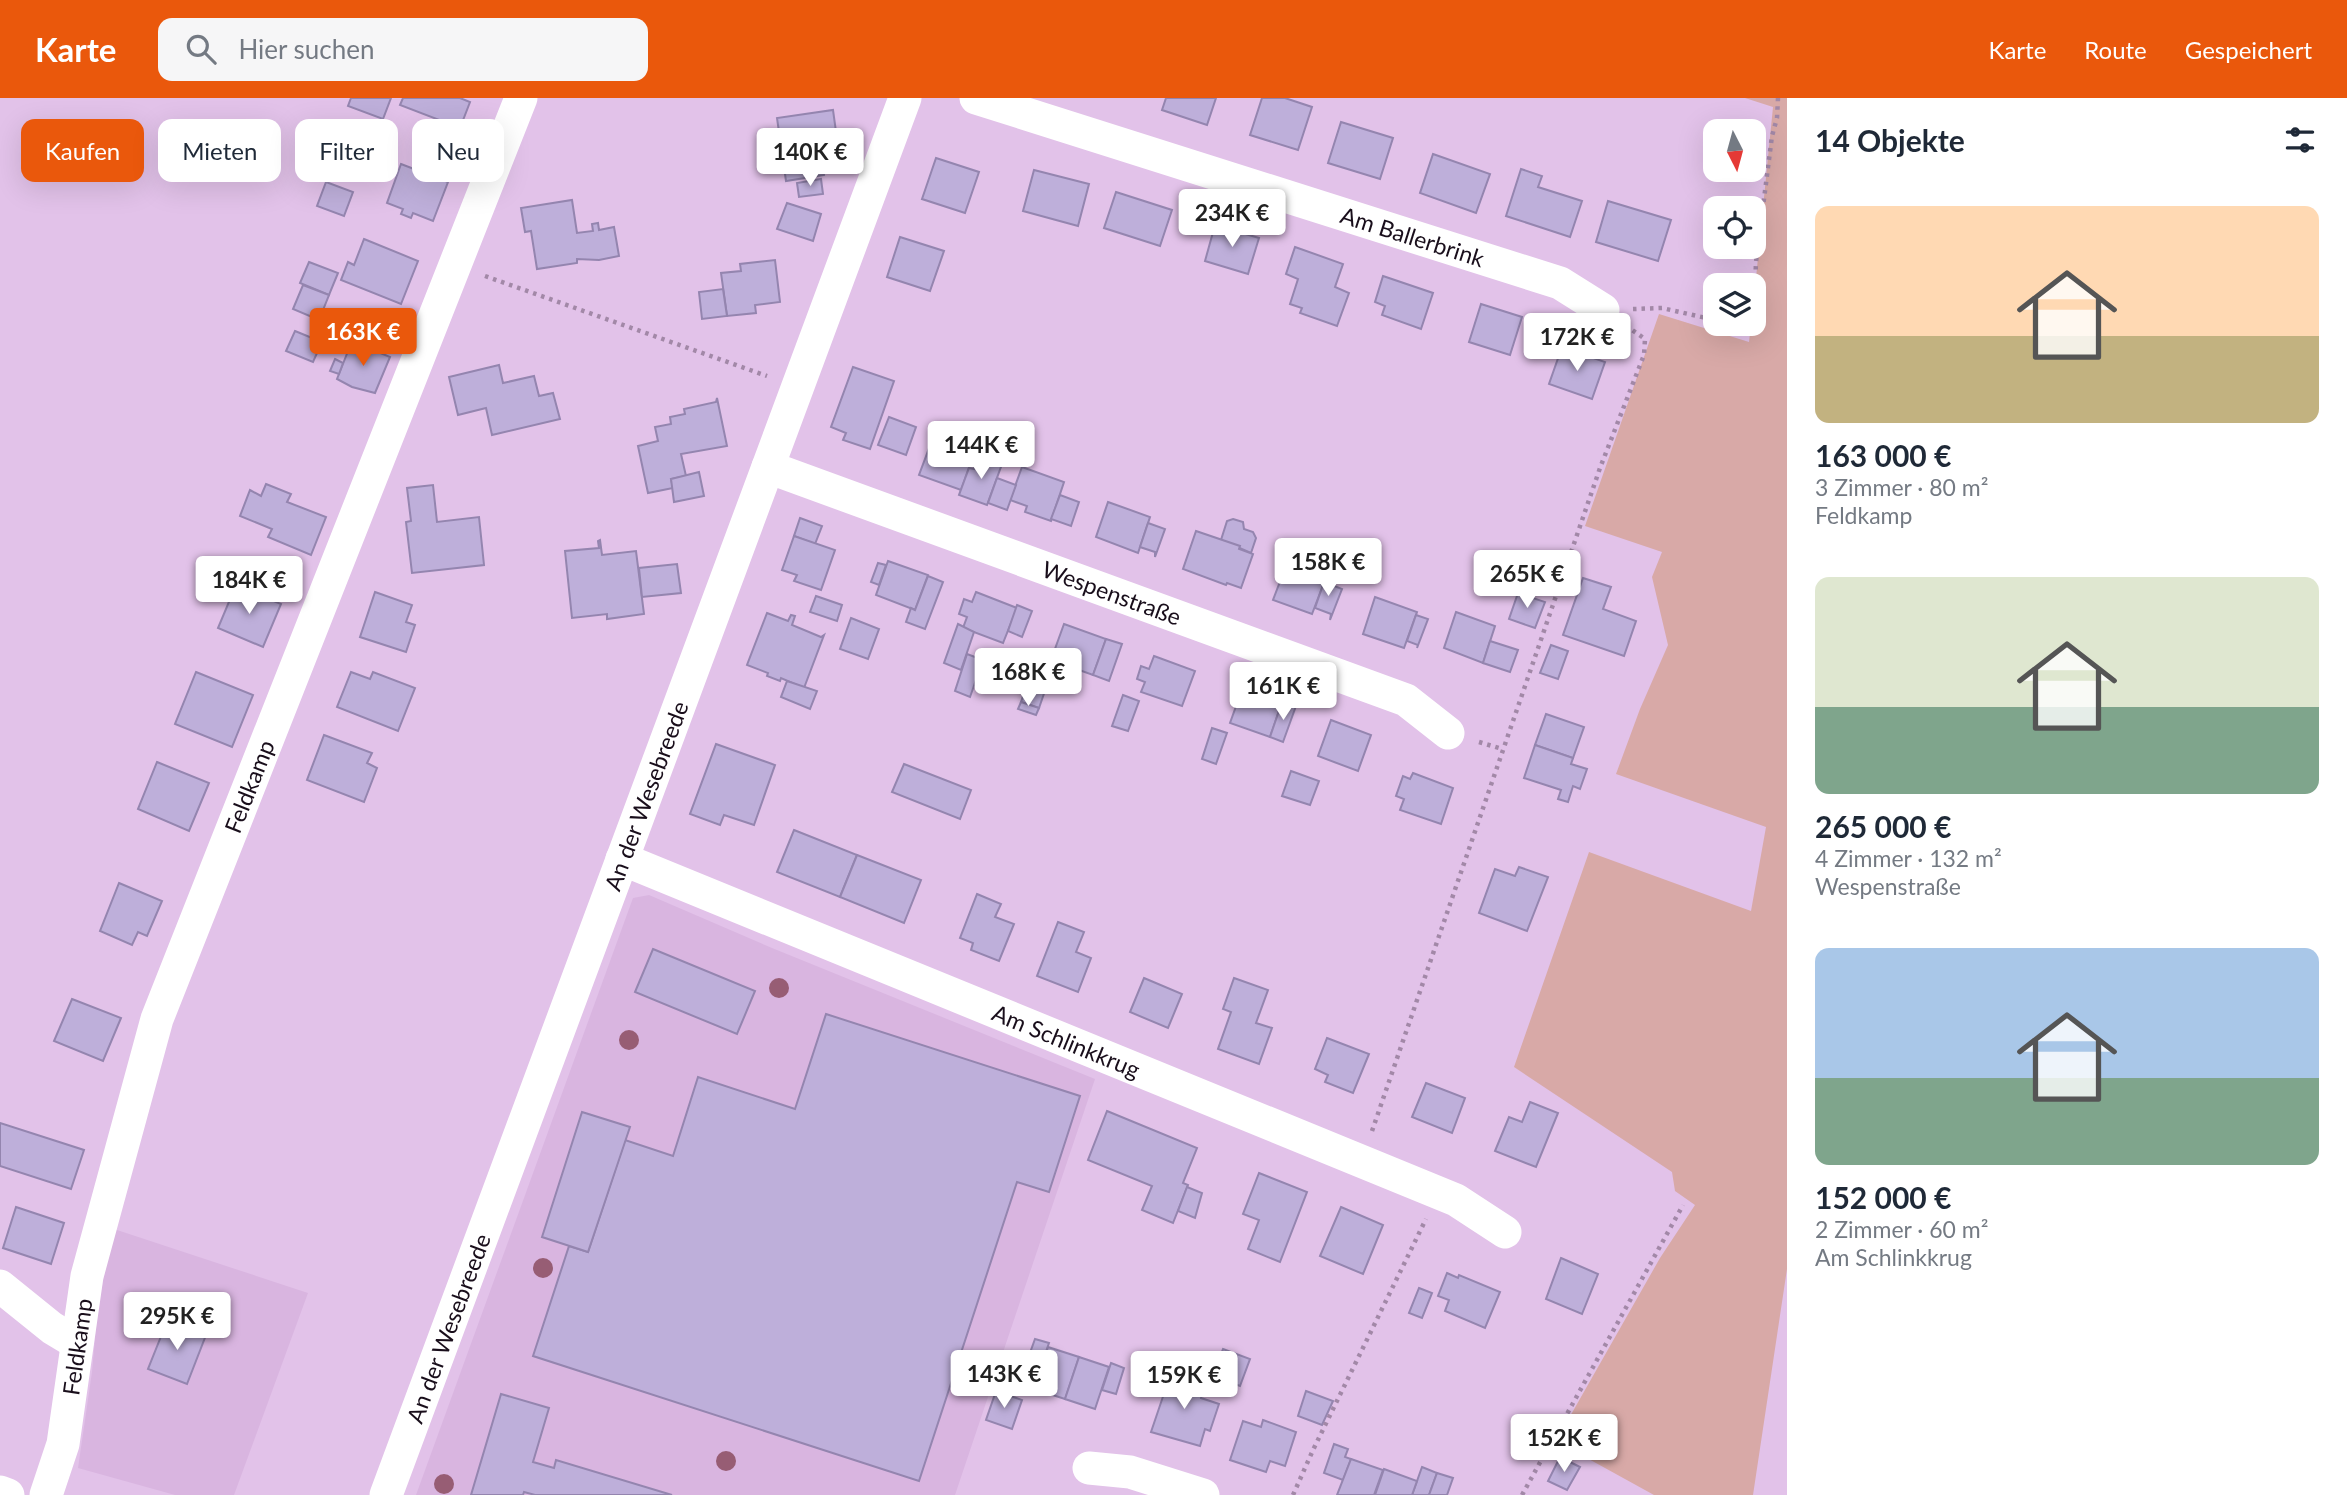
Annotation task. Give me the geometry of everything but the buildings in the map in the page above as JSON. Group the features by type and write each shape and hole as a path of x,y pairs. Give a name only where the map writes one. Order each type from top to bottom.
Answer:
{"street":[{"name":"Feldkamp","path":"46,1495 63,1444 92,1254 157,1019 521,98"},
{"name":"An der Wesebreede","path":"386,1495 905,98"},
{"name":"Am Ballerbrink","path":"976,98 1560,283 1603,310"},
{"name":"Wespenstraße","path":"768,467 1406,701 1448,733"},
{"name":"Am Schlinkkrug","path":"622,859 1456,1200 1505,1232"},
{"path":"0,1286 52,1328 77,1343"},
{"path":"1089,1468 1130,1472 1203,1495"},
{"path":"0,1492 8,1495"}],"path":[{"path":"1756,273 1778,98"},
{"path":"455,265 798,387"},
{"path":"1603,310 1662,308 1703,317"},
{"path":"1361,1161 1600,468 1644,355 1645,339"},
{"path":"1293,1495 1438,1193"},
{"path":"1522,1495 1683,1205"}],"shaded area":[{"path":"1745,98 1787,98 1787,1269 1753,1495 1654,1495 1556,1441 1660,1258 1695,1205 1675,1191 1672,1172 1514,1067 1589,852 1751,911 1766,827 1616,774 1668,645 1652,577 1662,552 1585,526 1659,314 1703,328 1703,336 1730,336 1749,342 1750,336 1766,336 1766,273 1756,273 1758,259 1766,259 1764,196 1773,107"},
{"path":"649,895 1095,1079 955,1495 416,1495 633,898"},
{"path":"114,1229 308,1293 234,1495 175,1495 78,1468 92,1372 98,1305"}]}
